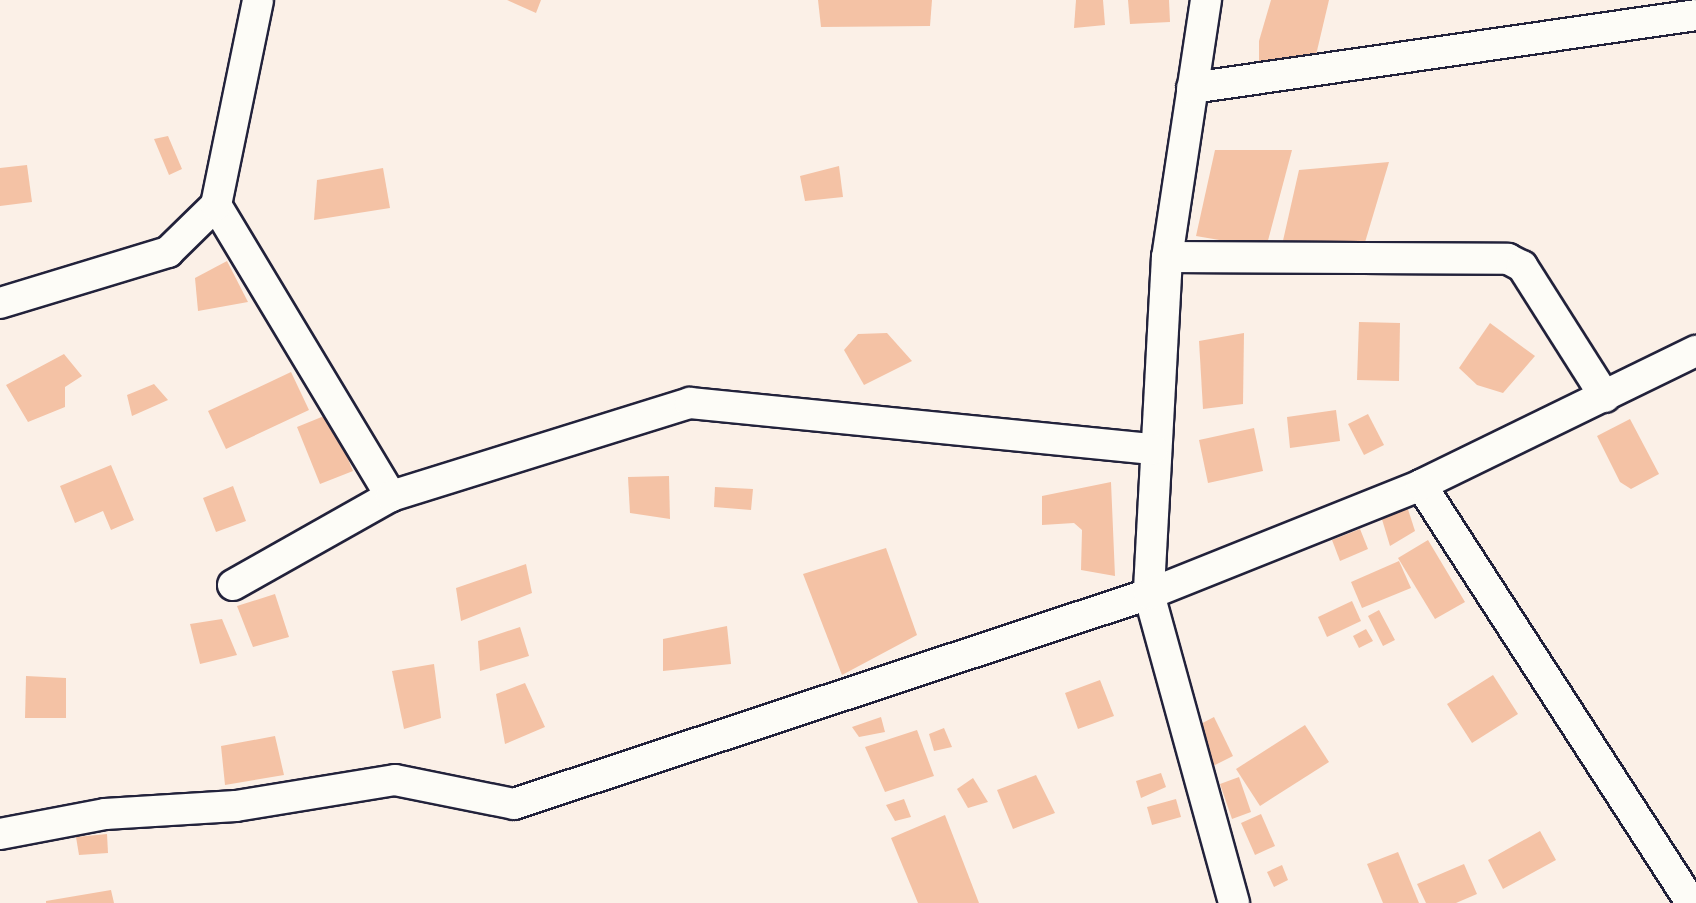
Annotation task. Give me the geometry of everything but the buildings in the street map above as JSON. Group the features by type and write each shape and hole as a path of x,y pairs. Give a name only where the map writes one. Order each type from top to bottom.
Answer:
{"street":[{"path":"0,303 168,252 216,204 258,0"},
{"path":"1206,0 1167,257 1153,449 1149,594 1234,903"},
{"path":"1192,88 1696,15"},
{"path":"216,204 391,496"},
{"path":"1167,257 1508,259 1522,266 1605,397"},
{"path":"0,834 105,814 236,806 395,780 514,804 1149,594 1421,485 1696,351"},
{"path":"233,585 391,496 690,403 1153,449"},
{"path":"1421,485 1691,901"}]}
